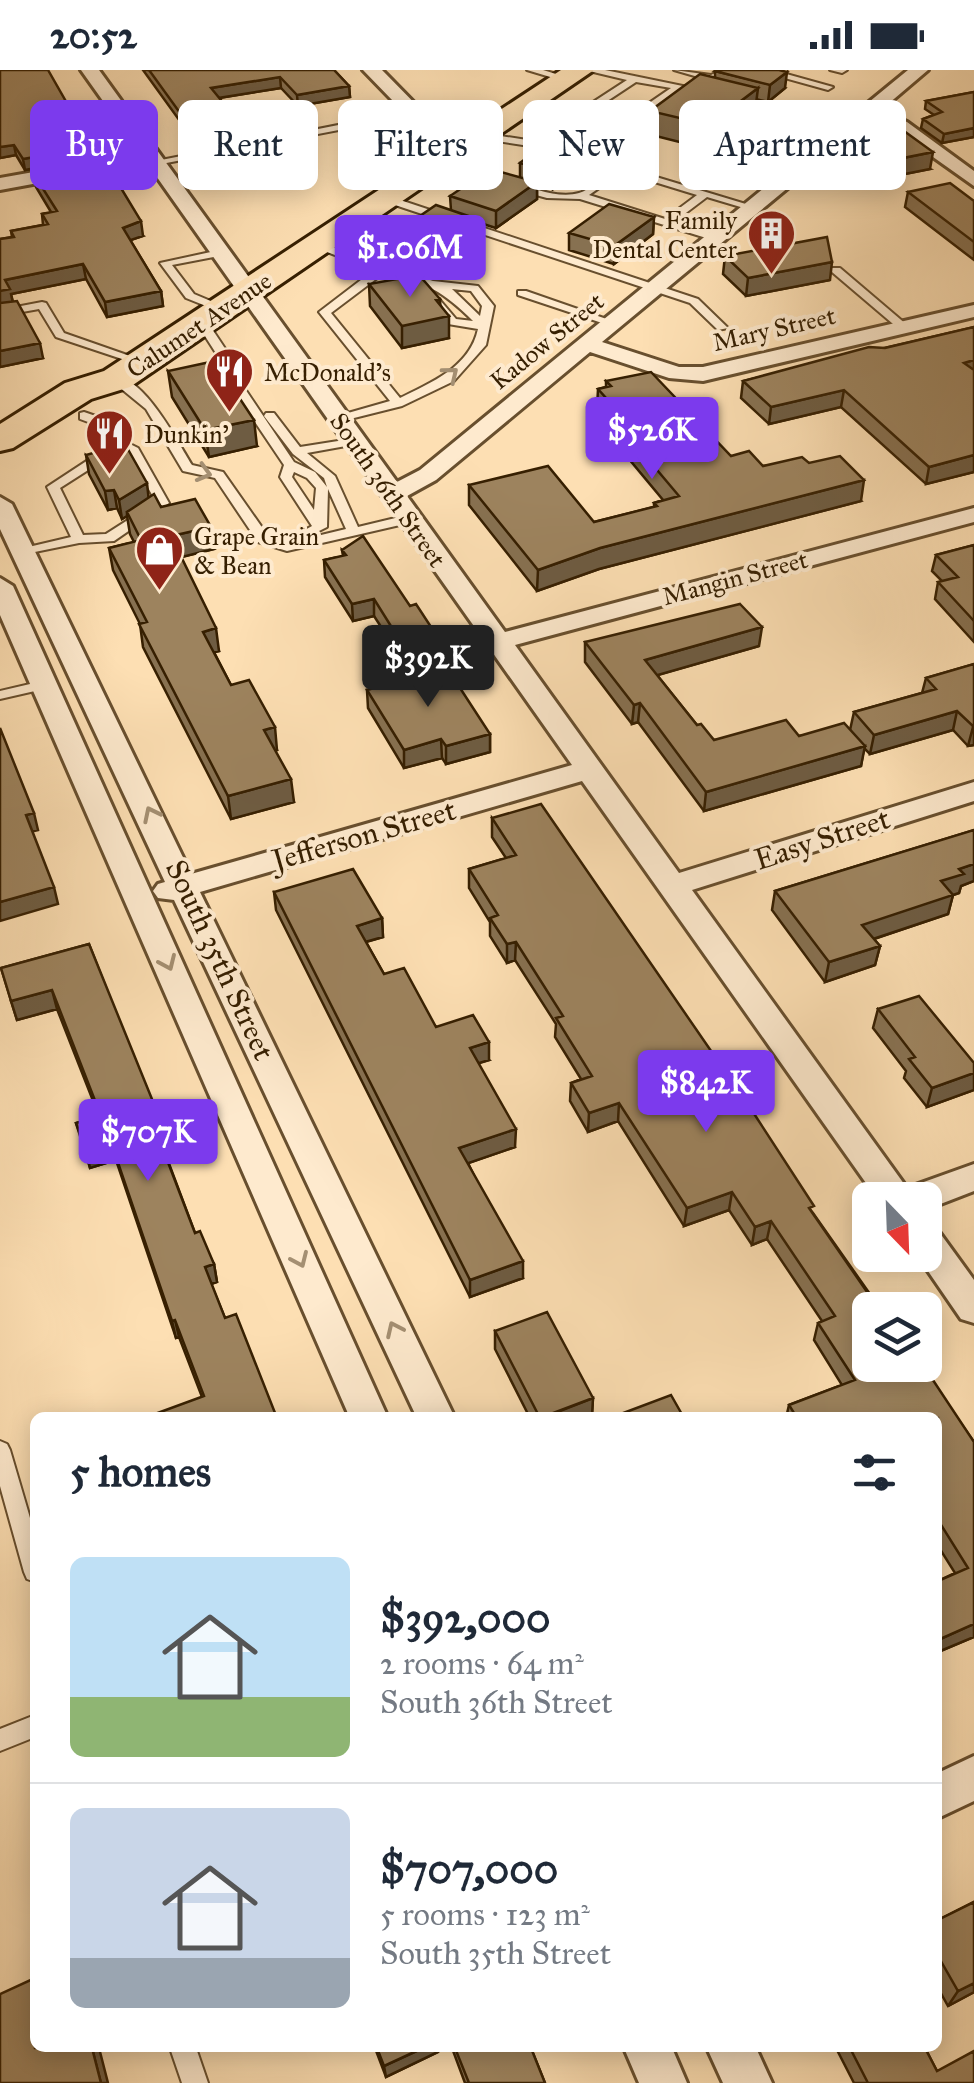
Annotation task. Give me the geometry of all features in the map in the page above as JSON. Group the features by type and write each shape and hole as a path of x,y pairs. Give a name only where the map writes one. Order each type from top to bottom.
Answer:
{"main road":[{"name":"Calumet Avenue","path":"503,122 579,73"},
{"name":"Calumet Avenue","path":"0,440 72,395 129,371 400,190"},
{"name":"Calumet Avenue","path":"0,470 106,400 129,371"}],"street":[{"name":"South 36th Street","path":"90,70 112,100"},
{"path":"372,70 401,100"},
{"name":"Kadow Street","path":"884,100 919,70"},
{"path":"906,130 974,180"},
{"name":"South 36th Street","path":"158,165 220,253 223,308 346,430 884,1182"},
{"path":"0,184 30,179"},
{"name":"Kadow Street","path":"391,495 428,475 776,190"},
{"name":"Mary Street","path":"587,344 677,373 703,374 974,310"},
{"name":"South 35th Street","path":"0,504 433,1412"},
{"name":"Mangin Street","path":"496,642 974,514"},
{"name":"South 35th Street","path":"0,586 366,1412"},
{"name":"Jefferson Street","path":"140,900 587,770"},
{"name":"Easy Street","path":"670,886 974,790"},
{"path":"942,1189 974,1177"},
{"path":"942,1263 974,1308"},
{"path":"942,1794 974,1778"},
{"path":"650,2052 663,2083"},
{"path":"733,2052 748,2083"}],"lane":[{"path":"532,70 634,79 728,100"},
{"path":"679,70 712,78 730,70"},
{"path":"761,70 828,87"},
{"path":"602,100 634,79"},
{"path":"659,101 678,88"},
{"path":"518,112 523,113"},
{"path":"158,158 338,126"},
{"path":"503,174 518,186 547,195 581,196 716,238"},
{"path":"659,180 754,208"},
{"path":"581,196 590,190"},
{"path":"667,222 706,194"},
{"path":"387,199 694,301 722,328"},
{"path":"297,450 450,378 480,345 484,326 480,308 464,291 382,269 318,245"},
{"path":"220,253 165,263 190,296 223,308 227,361 224,367 290,465 311,475 322,488 320,527"},
{"path":"382,269 325,312 398,403"},
{"path":"836,270 903,327"},
{"path":"430,284 430,294 452,322 484,326"},
{"path":"522,294 612,324"},
{"path":"0,313 42,304 60,335 129,371 187,468 219,475 263,539 287,547 408,518"},
{"path":"227,361 297,450 329,476 353,530"},
{"path":"24,552 79,539 109,538 162,503 134,451 121,444 109,426 84,416"},
{"path":"79,539 53,487 121,444"},
{"path":"290,465 286,476 320,527"},
{"path":"263,539 305,535 320,527"},
{"path":"0,694 43,684"},
{"path":"0,1450 30,1555"},
{"path":"0,1740 30,1728"},
{"path":"185,2052 195,2083"}],"building":[{"path":"0,70 48,70 65,100 30,100 30,158 23,159 14,145 0,147"},
{"path":"149,70 334,70 349,86 297,95 280,77 211,88 221,100 178,100 178,110"},
{"path":"717,70 779,70 787,72 770,85"},
{"path":"700,74 758,88 742,100 679,100 679,118 659,113 659,104"},
{"path":"974,92 974,128 944,134 923,119 942,112 926,101"},
{"path":"906,132 933,152 906,157"},
{"path":"503,173 523,178 526,190 496,211 450,196 459,190 503,190"},
{"path":"950,183 974,201 974,242 908,192"},
{"path":"44,190 122,190 141,221 123,228 161,291 105,302 83,264 5,280 10,289 0,291 0,239 14,237 11,231 48,224 42,214 57,211"},
{"path":"609,204 654,217 614,246 569,233"},
{"path":"436,205 480,220 460,234 414,220"},
{"path":"827,237 832,262 748,278 725,256"},
{"path":"419,275 449,316 402,326 369,284"},
{"path":"17,301 40,343 0,351 0,303"},
{"path":"974,327 974,360 964,363 974,370 974,455 929,467 844,390 771,407 743,381 869,347 885,348"},
{"path":"215,361 254,420 205,430 168,371"},
{"path":"651,372 731,456 749,451 763,466 802,457 809,463 840,456 864,480 600,548 538,570 469,485 548,466 594,522 657,506 654,503 679,496 631,439 641,437 598,389 611,386 606,381"},
{"path":"125,444 147,483 119,500 114,490 105,491 86,455"},
{"path":"154,494 161,507 195,499 211,527 171,536 216,628 203,632 231,685 249,680 275,727 264,730 291,779 228,796 139,624 147,622 109,548 141,540 127,512"},
{"path":"363,536 410,606 416,604 433,630 399,639 374,599 352,604 324,560 346,555 342,550"},
{"path":"974,545 974,621 938,582 958,577 936,555"},
{"path":"740,604 762,627 645,660 697,725 701,724 714,740 786,720 799,736 844,723 865,746 706,792 640,703 634,705 585,642"},
{"path":"974,664 974,727 957,711 874,735 854,712 936,689 926,678"},
{"path":"447,668 490,734 446,746 441,739 404,750 367,690"},
{"path":"0,728 34,813 26,815 54,887 0,902"},
{"path":"541,804 814,1206 809,1208 867,1292 852,1292 852,1375 818,1323 835,1316 771,1221 755,1227 732,1192 687,1208 619,1103 589,1113 571,1083 592,1076 556,1018 563,1016 516,942 507,944 490,918 498,915 469,869 516,855 492,818"},
{"path":"974,830 974,864 959,869 964,874 941,881 953,895 862,925 880,946 829,962 775,891"},
{"path":"353,869 382,918 357,926 384,974 404,968 436,1027 473,1015 489,1042 470,1048 516,1129 459,1148 523,1261 470,1280 274,892"},
{"path":"89,944 169,1141 161,1144 195,1233 200,1231 214,1264 205,1267 225,1318 236,1314 275,1412 160,1412 204,1396 175,1320 172,1321 111,1142 86,1150 76,1123 101,1116 52,990 11,1001 1,968"},
{"path":"919,996 974,1063 974,1073 932,1088 909,1059 915,1057 878,1009"},
{"path":"547,1312 593,1398 556,1412 537,1412 495,1331"},
{"path":"852,1381 934,1382 974,1442 974,1624 942,1638 942,1579 968,1568 942,1526 942,1412 793,1412 789,1405"},
{"path":"671,1395 681,1412 626,1412"},
{"path":"974,1902 974,1983 958,1991 942,1963 942,1918"},
{"path":"30,1980 30,2052 93,2052 101,2083 0,2083 0,1994"},
{"path":"974,2051 974,2083 868,2083 852,2052 927,2052 937,2071"},
{"path":"379,2052 414,2052 384,2066"},
{"path":"457,2052 533,2052 545,2083 469,2083"}],"place":[{"name":"Family Dental Center","path":"772,276"},
{"name":"McDonald's","path":"229,414"},
{"name":"Dunkin'","path":"109,476"},
{"name":"Grape Grain & Bean","path":"159,592"}]}
